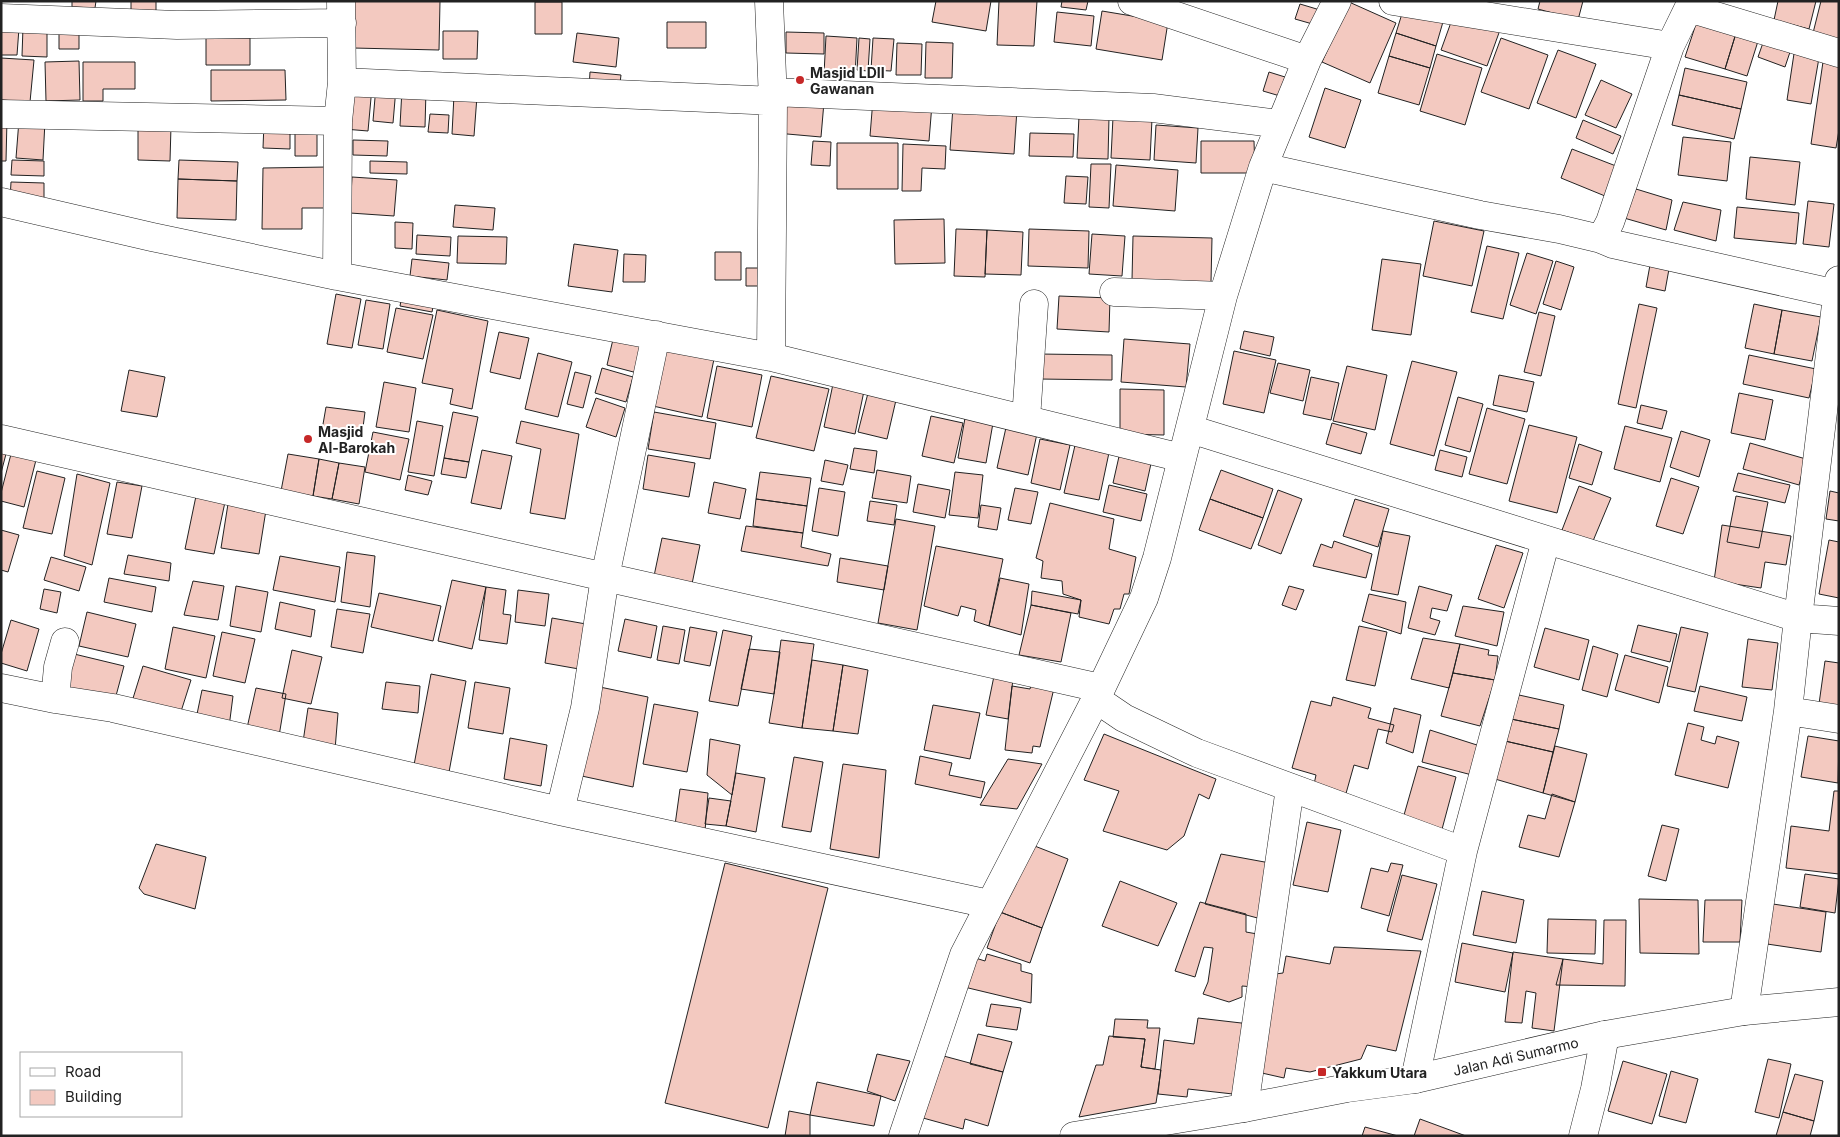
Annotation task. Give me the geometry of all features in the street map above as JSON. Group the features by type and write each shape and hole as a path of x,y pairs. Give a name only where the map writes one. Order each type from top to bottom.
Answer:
{"street":[{"path":"769,1 773,97 772,357"},
{"path":"1132,1 1307,60"},
{"path":"903,1136 964,955 1098,694 1144,598 1157,558 1223,296 1262,167 1307,60 1337,1"},
{"path":"1393,1 1670,46"},
{"path":"1601,239 1610,222 1670,46 1690,5 1839,53"},
{"path":"1,18 177,25 342,12 342,82 338,121 337,276"},
{"path":"342,82 1153,108 1280,124"},
{"path":"1,114 338,121"},
{"path":"1262,167 1480,215 1559,229 1601,239 1613,244 1838,287 1830,425 1798,618 1788,711 1744,1011"},
{"path":"1,202 337,276 772,357 1182,458"},
{"path":"1114,292 1223,296"},
{"path":"1026,419 1034,304"},
{"path":"560,811 585,708 605,577 656,335"},
{"path":"1190,429 1798,618 1839,621"},
{"path":"1,439 605,577 1098,694 1124,718 1197,754 1463,851"},
{"path":"1415,1078 1463,851 1546,540"},
{"path":"55,699 58,667 65,642"},
{"path":"1,688 122,710 560,811 989,904"},
{"path":"1788,711 1839,719"},
{"path":"1244,1108 1290,788"},
{"name":"Jalan Adi Sumarmo","path":"1074,1136 1244,1108 1346,1088 1415,1078 1605,1035 1744,1011 1839,1002"},
{"path":"1583,1136 1595,1089 1605,1035"}],"building":[{"path":"72,1 96,1 95,8 72,7"},
{"path":"131,1 156,1 156,11 131,10"},
{"path":"354,1 440,1 439,50 353,48"},
{"path":"936,1 991,1 986,31 932,22"},
{"path":"999,1 1037,1 1034,46 997,45"},
{"path":"1062,1 1088,1 1086,10 1061,7"},
{"path":"1540,1 1583,1 1578,20 1538,9"},
{"path":"1778,1 1816,1 1809,29 1774,20"},
{"path":"1821,1 1839,1 1839,44 1812,37"},
{"path":"535,2 562,2 562,34 535,34"},
{"path":"1349,2 1396,23 1370,83 1322,62"},
{"path":"1300,4 1320,10 1316,25 1295,19"},
{"path":"1405,4 1445,15 1436,46 1396,33"},
{"path":"1102,11 1168,22 1162,60 1096,49"},
{"path":"1057,12 1094,16 1091,46 1054,42"},
{"path":"1454,14 1500,30 1487,66 1441,50"},
{"path":"1698,18 1737,30 1725,69 1685,57"},
{"path":"667,22 706,22 706,48 667,48"},
{"path":"1,27 19,28 17,55 1,55"},
{"path":"23,27 47,28 47,57 22,56"},
{"path":"59,27 79,27 79,49 59,49"},
{"path":"1737,30 1759,38 1747,76 1725,69"},
{"path":"443,31 478,31 477,59 443,59"},
{"path":"786,32 824,33 824,54 786,53"},
{"path":"577,33 619,38 616,67 573,62"},
{"path":"1396,33 1436,46 1430,68 1389,56"},
{"path":"826,36 857,38 855,76 824,74"},
{"path":"1765,37 1792,46 1785,67 1758,57"},
{"path":"206,38 250,38 250,65 206,65"},
{"path":"859,38 870,39 868,71 857,70"},
{"path":"873,38 894,39 891,71 871,70"},
{"path":"1501,38 1548,55 1529,109 1481,92"},
{"path":"926,42 953,43 952,78 925,78"},
{"path":"897,43 922,44 921,75 896,75"},
{"path":"1795,47 1820,52 1811,104 1787,100"},
{"path":"1558,50 1596,64 1576,118 1537,103"},
{"path":"1437,54 1482,68 1465,125 1420,111"},
{"path":"1824,55 1839,57 1839,130 1836,148 1811,144"},
{"path":"1389,56 1430,68 1419,105 1378,93"},
{"path":"1,58 34,60 30,102 1,100"},
{"path":"79,61 80,100 46,101 45,62"},
{"path":"83,62 135,62 135,89 103,89 103,101 83,101"},
{"path":"1685,68 1747,82 1741,109 1679,95"},
{"path":"211,70 285,70 286,100 211,101"},
{"path":"590,72 621,75 619,91 589,88"},
{"path":"1269,72 1285,77 1280,96 1263,91"},
{"path":"1601,80 1632,94 1616,128 1585,115"},
{"path":"348,85 372,87 368,131 344,129"},
{"path":"376,86 396,88 393,123 373,121"},
{"path":"1325,88 1361,100 1345,148 1309,137"},
{"path":"402,89 426,90 425,127 400,126"},
{"path":"454,95 477,96 474,136 452,134"},
{"path":"1679,95 1741,109 1734,139 1672,125"},
{"path":"779,99 824,102 821,137 776,133"},
{"path":"873,99 932,104 929,141 870,136"},
{"path":"953,106 1017,109 1014,154 950,150"},
{"path":"430,114 449,115 448,133 428,132"},
{"path":"1079,116 1109,117 1108,159 1077,158"},
{"path":"1113,117 1152,119 1150,160 1111,158"},
{"path":"1,119 7,119 6,161 1,161"},
{"path":"19,120 45,121 43,160 16,158"},
{"path":"1583,120 1621,136 1613,154 1576,138"},
{"path":"264,123 290,123 290,149 263,148"},
{"path":"138,125 171,126 170,161 138,160"},
{"path":"1156,125 1198,128 1196,163 1154,160"},
{"path":"295,127 317,127 317,156 295,156"},
{"path":"1030,133 1074,134 1073,157 1029,156"},
{"path":"1683,137 1731,142 1727,181 1678,175"},
{"path":"353,140 388,141 387,156 353,155"},
{"path":"813,141 831,142 830,166 811,165"},
{"path":"1201,141 1254,141 1255,173 1201,173"},
{"path":"837,143 898,143 898,189 837,189"},
{"path":"903,144 946,146 945,169 922,168 921,191 902,191"},
{"path":"1572,149 1616,166 1605,196 1561,178"},
{"path":"1750,157 1800,162 1795,205 1746,199"},
{"path":"12,160 44,161 44,176 11,175"},
{"path":"179,160 238,162 237,181 178,179"},
{"path":"370,161 407,162 407,174 370,173"},
{"path":"1091,164 1111,164 1109,208 1089,207"},
{"path":"1116,165 1178,170 1175,211 1113,206"},
{"path":"327,167 327,208 302,208 302,229 262,229 263,168"},
{"path":"1066,176 1088,177 1086,204 1064,203"},
{"path":"352,177 397,180 394,216 350,213"},
{"path":"178,179 237,181 236,220 177,218"},
{"path":"11,182 44,183 44,201 10,200"},
{"path":"1636,189 1672,200 1666,230 1624,218"},
{"path":"1808,201 1834,204 1829,247 1803,244"},
{"path":"1683,202 1721,210 1716,241 1674,230"},
{"path":"455,205 495,208 493,230 453,227"},
{"path":"1737,207 1799,213 1796,244 1734,238"},
{"path":"944,219 945,263 895,264 894,220"},
{"path":"1434,221 1484,231 1472,286 1423,276"},
{"path":"395,222 413,223 412,249 395,248"},
{"path":"956,229 987,230 985,277 954,276"},
{"path":"1029,229 1089,231 1088,268 1028,266"},
{"path":"987,230 1023,232 1021,275 985,274"},
{"path":"1092,234 1125,236 1122,276 1089,274"},
{"path":"417,235 451,237 450,256 416,254"},
{"path":"458,236 507,237 506,264 457,263"},
{"path":"1133,236 1212,238 1211,282 1132,280"},
{"path":"574,244 618,250 612,292 568,286"},
{"path":"1487,246 1519,253 1503,319 1471,312"},
{"path":"715,252 741,252 741,280 715,280"},
{"path":"1527,253 1553,261 1536,314 1510,305"},
{"path":"624,254 646,255 645,282 623,282"},
{"path":"412,259 449,263 447,280 410,276"},
{"path":"1382,259 1421,264 1411,335 1372,330"},
{"path":"1556,261 1574,267 1561,310 1543,304"},
{"path":"1650,265 1669,269 1665,291 1646,287"},
{"path":"746,268 766,268 766,286 746,286"},
{"path":"403,290 435,296 432,312 400,306"},
{"path":"336,294 361,299 352,348 327,344"},
{"path":"1059,296 1110,298 1109,332 1057,329"},
{"path":"366,300 390,304 383,349 358,345"},
{"path":"1639,304 1657,308 1636,408 1618,404"},
{"path":"1754,304 1782,310 1774,354 1745,348"},
{"path":"396,308 433,315 423,359 387,352"},
{"path":"437,310 488,321 472,409 450,404 453,389 422,383"},
{"path":"1782,310 1821,317 1812,361 1774,354"},
{"path":"1539,312 1555,316 1541,376 1524,372"},
{"path":"1244,331 1274,337 1270,356 1240,349"},
{"path":"499,332 529,338 520,379 490,372"},
{"path":"614,335 649,344 641,374 607,365"},
{"path":"1124,339 1190,344 1186,387 1121,382"},
{"path":"665,348 714,359 702,417 653,406"},
{"path":"1234,351 1276,360 1264,413 1223,404"},
{"path":"538,353 572,362 558,417 525,409"},
{"path":"1039,354 1112,355 1112,380 1039,379"},
{"path":"1749,355 1816,369 1809,398 1743,384"},
{"path":"1412,361 1457,372 1434,456 1390,444"},
{"path":"1278,363 1310,370 1303,401 1270,393"},
{"path":"717,366 762,375 752,427 707,418"},
{"path":"1347,366 1387,375 1375,430 1333,421"},
{"path":"602,368 633,377 626,402 595,393"},
{"path":"129,370 165,377 157,417 121,411"},
{"path":"575,372 591,376 583,408 567,404"},
{"path":"1499,375 1534,382 1527,412 1493,405"},
{"path":"771,376 829,389 814,451 756,438"},
{"path":"1311,377 1339,383 1331,420 1303,414"},
{"path":"384,382 416,388 409,432 376,427"},
{"path":"833,384 864,391 855,434 824,427"},
{"path":"1120,389 1164,390 1164,435 1120,434"},
{"path":"868,393 896,400 887,439 858,432"},
{"path":"1739,393 1773,400 1765,440 1731,433"},
{"path":"1458,397 1483,404 1470,452 1445,445"},
{"path":"596,398 625,408 616,437 586,427"},
{"path":"1641,405 1667,411 1662,429 1637,423"},
{"path":"326,407 365,412 362,435 322,430"},
{"path":"1487,408 1525,419 1507,484 1469,474"},
{"path":"453,412 478,417 469,462 444,458"},
{"path":"654,412 716,423 710,459 648,449"},
{"path":"931,416 963,423 954,463 922,456"},
{"path":"965,418 993,423 986,463 958,458"},
{"path":"417,421 443,426 434,476 408,472"},
{"path":"521,421 579,434 565,519 530,513 541,449 516,443"},
{"path":"1007,423 1038,429 1028,475 997,468"},
{"path":"1332,423 1367,433 1361,454 1326,444"},
{"path":"1529,425 1577,437 1557,513 1509,501"},
{"path":"1625,426 1672,438 1660,482 1614,469"},
{"path":"1681,431 1710,440 1699,477 1670,467"},
{"path":"373,432 409,439 400,480 365,472"},
{"path":"1040,439 1070,445 1060,490 1031,483"},
{"path":"1076,441 1110,448 1099,500 1064,493"},
{"path":"1750,443 1806,459 1799,485 1743,469"},
{"path":"1579,444 1602,452 1592,485 1569,478"},
{"path":"854,448 877,451 874,473 850,469"},
{"path":"482,450 512,456 501,509 471,503"},
{"path":"1440,450 1467,457 1462,477 1435,470"},
{"path":"1120,452 1152,459 1145,491 1113,483"},
{"path":"1,453 6,454 1,473"},
{"path":"11,454 36,460 24,507 1,501 1,493"},
{"path":"288,454 319,459 313,496 281,491"},
{"path":"648,455 695,463 689,497 643,489"},
{"path":"444,458 469,462 466,478 441,474"},
{"path":"319,459 339,463 332,499 313,496"},
{"path":"825,460 848,465 843,485 821,481"},
{"path":"339,463 365,467 359,504 332,499"},
{"path":"877,470 911,476 907,503 872,498"},
{"path":"1221,470 1273,489 1263,518 1210,499"},
{"path":"37,471 65,478 52,534 23,528"},
{"path":"760,472 811,478 807,506 756,499"},
{"path":"955,472 983,475 978,518 949,515"},
{"path":"1738,473 1790,485 1785,503 1733,491"},
{"path":"77,474 110,483 92,565 64,556"},
{"path":"408,475 432,481 428,495 405,490"},
{"path":"1671,478 1699,487 1683,534 1656,526"},
{"path":"117,482 142,486 132,538 107,534"},
{"path":"714,482 746,489 740,519 708,513"},
{"path":"918,484 950,490 945,518 913,512"},
{"path":"1109,485 1147,494 1141,521 1103,512"},
{"path":"1579,486 1611,498 1593,541 1562,530"},
{"path":"819,488 845,492 838,536 812,531"},
{"path":"1015,488 1038,492 1031,524 1008,520"},
{"path":"1278,490 1302,499 1281,554 1258,545"},
{"path":"1830,491 1839,493 1839,521 1826,519"},
{"path":"196,496 225,502 214,554 185,549"},
{"path":"1736,496 1768,502 1759,548 1727,542"},
{"path":"756,499 807,506 803,533 753,526"},
{"path":"1210,499 1263,518 1251,549 1199,530"},
{"path":"1355,499 1389,509 1378,547 1343,536"},
{"path":"870,501 897,505 894,525 867,521"},
{"path":"1050,503 1114,519 1109,549 1136,557 1129,594 1124,594 1120,609 1114,609 1109,624 1079,617 1081,600 1063,594 1062,581 1041,578 1043,561 1036,558"},
{"path":"228,504 266,510 259,554 221,548"},
{"path":"981,505 1001,508 997,530 978,527"},
{"path":"896,519 935,526 917,630 878,623"},
{"path":"1722,525 1791,536 1786,565 1765,562 1761,588 1714,581"},
{"path":"746,526 803,533 801,547 831,554 828,566 741,551"},
{"path":"1,530 19,535 8,572 1,570"},
{"path":"1383,531 1410,536 1398,595 1371,590"},
{"path":"662,538 700,545 692,584 654,576"},
{"path":"1829,540 1839,542 1839,598 1819,594"},
{"path":"1334,541 1372,554 1366,578 1313,566 1321,544 1332,548"},
{"path":"1496,545 1523,553 1504,608 1478,599"},
{"path":"936,546 1003,559 989,626 974,621 976,610 961,606 958,616 924,606"},
{"path":"347,552 375,556 370,607 341,602"},
{"path":"128,555 171,563 169,581 124,574"},
{"path":"280,556 340,567 335,602 273,590"},
{"path":"51,557 86,567 79,591 44,580"},
{"path":"840,558 888,566 884,590 837,582"},
{"path":"109,578 156,587 152,612 104,602"},
{"path":"1000,578 1029,584 1021,635 989,626"},
{"path":"452,580 486,587 472,649 438,641"},
{"path":"193,581 224,586 218,620 184,615"},
{"path":"236,586 268,592 261,632 230,626"},
{"path":"1289,586 1304,590 1296,610 1282,605"},
{"path":"1419,586 1452,595 1447,611 1432,608 1430,618 1440,621 1435,635 1408,628"},
{"path":"486,587 506,590 503,614 511,615 507,644 479,640"},
{"path":"44,589 61,592 57,613 40,609"},
{"path":"518,590 549,594 545,626 515,622"},
{"path":"1032,591 1081,600 1078,614 1031,605"},
{"path":"379,593 441,606 433,641 371,627"},
{"path":"1369,594 1406,602 1401,634 1362,621"},
{"path":"280,602 315,610 311,637 275,629"},
{"path":"1031,605 1071,613 1061,662 1019,655"},
{"path":"1463,606 1504,612 1497,646 1455,636"},
{"path":"337,609 370,614 363,653 331,647"},
{"path":"87,612 136,624 128,657 79,646"},
{"path":"552,618 586,624 579,669 545,663"},
{"path":"625,619 657,626 651,658 618,651"},
{"path":"11,620 39,629 27,671 1,663 1,654"},
{"path":"1638,625 1677,634 1670,662 1631,652"},
{"path":"663,626 685,630 679,664 657,660"},
{"path":"1359,626 1387,632 1375,686 1346,680"},
{"path":"173,627 215,636 206,678 165,669"},
{"path":"690,627 717,632 710,666 684,661"},
{"path":"1681,627 1708,633 1695,692 1667,686"},
{"path":"1545,628 1589,640 1579,680 1534,667"},
{"path":"723,630 752,636 738,706 709,701"},
{"path":"222,632 255,639 245,683 213,676"},
{"path":"1423,638 1460,644 1449,688 1411,679"},
{"path":"1748,639 1778,643 1772,690 1742,687"},
{"path":"781,640 814,644 802,728 769,723"},
{"path":"1460,644 1489,650 1488,655 1498,656 1495,680 1453,673"},
{"path":"1593,646 1618,654 1607,697 1582,690"},
{"path":"749,649 780,652 774,694 741,689"},
{"path":"292,650 322,657 311,704 282,698"},
{"path":"70,653 124,666 113,707 59,694"},
{"path":"1625,655 1668,667 1659,703 1615,690"},
{"path":"812,660 843,665 833,731 802,728"},
{"path":"1825,661 1839,663 1839,714 1818,711"},
{"path":"843,665 868,670 858,734 833,731"},
{"path":"143,666 191,680 178,721 130,708"},
{"path":"1453,673 1495,680 1480,726 1441,716"},
{"path":"431,674 466,681 449,772 414,765"},
{"path":"994,676 1013,679 1008,719 986,715"},
{"path":"1032,680 1055,684 1040,747 1033,746 1032,753 1005,750 1012,686 1030,689"},
{"path":"386,682 420,686 418,713 382,709"},
{"path":"475,682 510,688 503,734 468,728"},
{"path":"595,686 648,697 633,787 577,775"},
{"path":"1700,686 1747,697 1742,721 1694,711"},
{"path":"256,688 286,694 279,736 247,728"},
{"path":"202,690 233,696 229,727 196,719"},
{"path":"1519,695 1564,705 1559,729 1511,719"},
{"path":"1333,697 1371,708 1368,718 1394,725 1392,732 1378,729 1368,769 1354,765 1345,797 1313,789 1316,775 1292,768 1311,701 1331,706"},
{"path":"654,704 698,712 687,772 643,764"},
{"path":"933,705 980,713 970,759 924,750"},
{"path":"308,708 338,713 335,750 303,742"},
{"path":"1394,708 1421,715 1413,753 1386,743"},
{"path":"1511,719 1559,729 1553,752 1505,741"},
{"path":"1688,723 1704,727 1701,740 1715,744 1717,736 1739,742 1728,788 1675,775"},
{"path":"1430,730 1480,746 1472,775 1422,762"},
{"path":"1104,734 1216,779 1209,799 1199,794 1184,836 1167,850 1103,831 1119,791 1084,780"},
{"path":"1808,736 1839,741 1838,783 1801,777"},
{"path":"510,738 547,745 541,786 504,779"},
{"path":"710,739 740,745 732,795 707,775"},
{"path":"1505,741 1553,752 1543,793 1495,779"},
{"path":"1555,746 1587,754 1575,802 1543,793"},
{"path":"920,756 952,763 949,775 985,782 981,798 915,784"},
{"path":"794,757 823,762 811,832 782,827"},
{"path":"1008,759 1042,764 1017,809 980,805"},
{"path":"843,764 886,770 879,858 830,849"},
{"path":"1418,766 1456,777 1441,833 1402,822"},
{"path":"736,773 765,778 756,832 726,826"},
{"path":"680,789 708,793 705,831 675,825"},
{"path":"1834,791 1839,791 1839,874 1786,868 1791,826 1829,831"},
{"path":"1552,794 1575,802 1559,857 1519,847 1528,815 1545,819"},
{"path":"709,798 731,801 726,826 705,824"},
{"path":"1307,822 1341,830 1328,892 1293,885"},
{"path":"1662,825 1679,829 1666,881 1648,876"},
{"path":"1027,843 1068,859 1042,928 1000,912"},
{"path":"156,844 206,857 195,909 144,894 139,888"},
{"path":"1221,854 1270,863 1265,920 1205,904"},
{"path":"725,863 828,888 768,1128 665,1103"},
{"path":"1391,863 1403,865 1389,916 1361,908 1371,868 1388,872"},
{"path":"1805,874 1839,879 1835,913 1800,907"},
{"path":"1402,875 1437,884 1422,940 1387,931"},
{"path":"1120,881 1177,903 1158,946 1102,926"},
{"path":"1482,891 1524,900 1516,943 1473,935"},
{"path":"1639,899 1698,900 1699,954 1640,953"},
{"path":"1705,900 1742,900 1740,942 1703,942"},
{"path":"1200,902 1246,914 1246,932 1263,935 1255,987 1242,986 1242,997 1229,1002 1203,994 1208,982 1213,948 1204,947 1195,977 1175,971"},
{"path":"1773,904 1826,912 1821,952 1767,944"},
{"path":"1000,912 1042,928 1030,963 987,948"},
{"path":"1548,919 1596,920 1595,954 1547,953"},
{"path":"1604,920 1626,920 1625,986 1556,985 1563,959 1603,964"},
{"path":"1462,943 1513,953 1505,992 1455,982"},
{"path":"1334,947 1421,951 1396,1051 1367,1045 1361,1059 1310,1072 1286,1068 1284,1078 1253,1071 1268,975 1283,973 1286,956 1330,964"},
{"path":"1513,952 1563,959 1554,1031 1532,1028 1536,993 1526,991 1522,1023 1505,1022"},
{"path":"987,954 1021,964 1021,971 1032,974 1031,1003 960,986 969,956 985,961"},
{"path":"991,1004 1021,1008 1017,1030 986,1026"},
{"path":"1198,1018 1250,1024 1242,1095 1188,1089 1187,1097 1158,1094 1164,1040 1194,1044"},
{"path":"1115,1019 1148,1020 1147,1028 1160,1028 1155,1069 1141,1067 1145,1039 1113,1037"},
{"path":"978,1034 1012,1042 1003,1072 970,1064"},
{"path":"1109,1036 1145,1039 1141,1067 1161,1070 1156,1103 1079,1117 1096,1065 1103,1065"},
{"path":"877,1054 910,1061 895,1101 867,1091"},
{"path":"940,1055 1003,1072 988,1126 965,1119 963,1129 923,1118"},
{"path":"1768,1059 1791,1064 1779,1118 1755,1112"},
{"path":"1623,1061 1667,1074 1652,1124 1608,1111"},
{"path":"1671,1071 1698,1079 1686,1123 1659,1116"},
{"path":"1795,1074 1823,1081 1814,1121 1783,1112"},
{"path":"817,1082 881,1096 874,1126 810,1115"},
{"path":"789,1111 810,1115 810,1136 785,1136"},
{"path":"1783,1112 1814,1121 1810,1136 1776,1136"},
{"path":"1420,1119 1466,1136 1414,1136"},
{"path":"1365,1127 1398,1136 1362,1136"}],"place":[{"name":"Masjid LDII Gawanan","path":"800,80"},
{"name":"Masjid Al-Barokah","path":"308,439"},
{"name":"Yakkum Utara","path":"1322,1072"}]}
